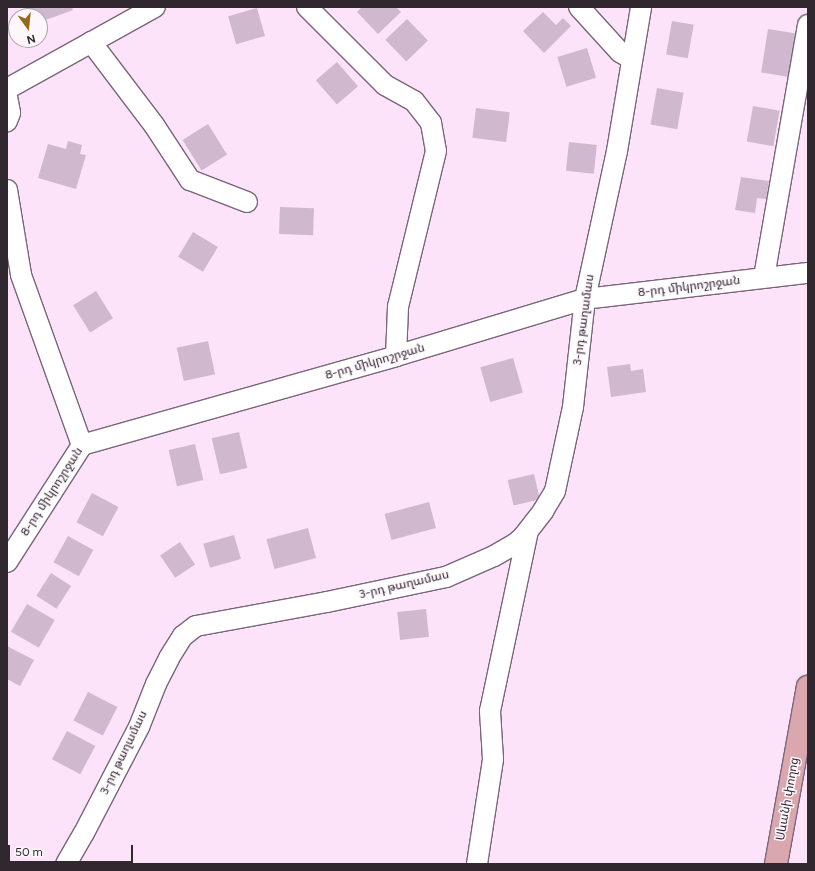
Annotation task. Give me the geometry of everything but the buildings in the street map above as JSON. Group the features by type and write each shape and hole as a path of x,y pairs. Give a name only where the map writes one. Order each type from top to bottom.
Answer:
{"main road":[{"name":"Սևանի փողոց","path":"776,864 808,687"}],"street":[{"path":"7,89 155,7"},
{"path":"307,7 385,85 414,101 430,123 436,151 398,307 396,356"},
{"path":"579,7 620,52 632,59"},
{"name":"3-րդ թաղամաս","path":"66,864 139,727 156,684 182,636 196,626 327,602 446,577 504,551 515,544 528,531 551,500 558,477 573,407 585,300 617,151 641,7"},
{"path":"764,277 808,25"},
{"path":"92,42 154,125 190,180 247,202"},
{"path":"7,97 10,113 7,120"},
{"path":"7,190 21,275 82,445"},
{"name":"8-րդ միկրոշրջան","path":"7,562 82,445 396,356 585,300 764,277 808,273"},
{"path":"477,864 492,759 490,711 528,531"}]}
